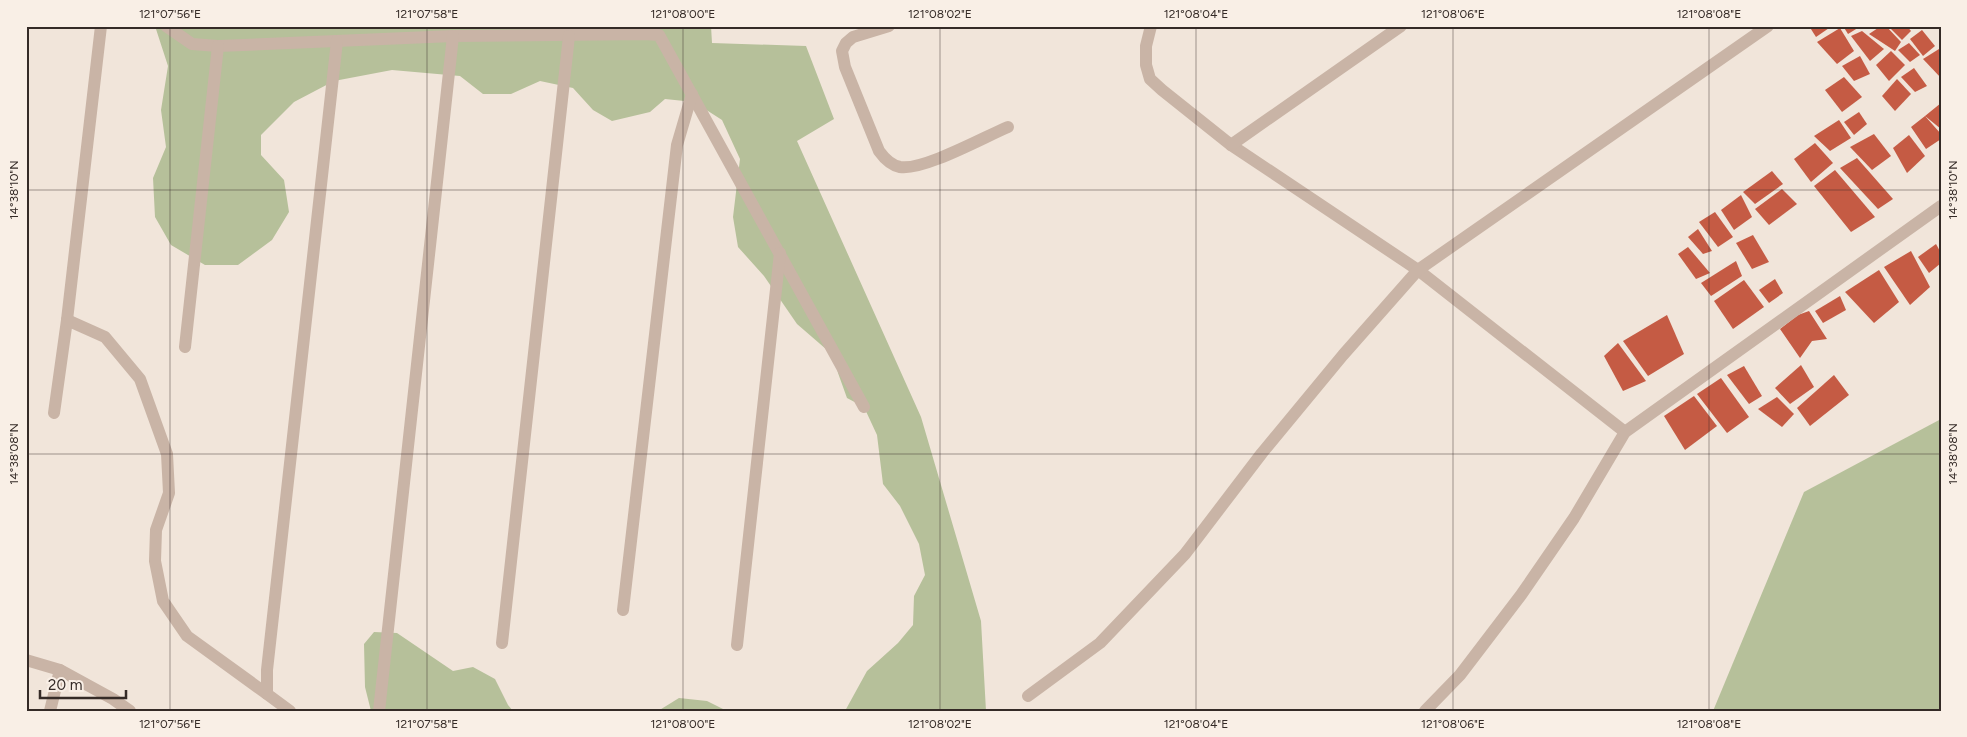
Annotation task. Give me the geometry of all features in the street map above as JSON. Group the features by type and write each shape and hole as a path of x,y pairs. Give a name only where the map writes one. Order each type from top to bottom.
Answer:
{"street":[{"path":"54,412 67,320 101,26"},
{"path":"166,26 192,44 218,46 453,36 658,35 864,407"},
{"path":"889,26 852,37 842,51 845,67 879,151 886,161 899,167 912,167 934,160 1008,126"},
{"path":"1151,26 1146,46 1146,65 1150,79 1231,144 1418,270 1625,432"},
{"path":"1231,144 1401,26"},
{"path":"1028,696 1100,643 1186,554 1262,453 1343,355 1418,270 1768,26"},
{"path":"379,711 453,36"},
{"path":"502,643 568,36"},
{"path":"267,694 267,670 337,41"},
{"path":"185,347 218,46"},
{"path":"622,610 677,145 692,94"},
{"path":"1425,711 1460,675 1521,595 1574,518 1625,432 1941,206"},
{"path":"737,645 780,253"},
{"path":"67,320 105,337 140,379 167,454 169,493 156,530 155,562 163,601 187,636 290,711"},
{"path":"26,660 60,670 113,699 130,711"},
{"path":"50,711 60,670"}],"green space":[{"path":"155,26 711,26 712,43 806,46 834,119 797,141 921,417 981,621 986,711 845,711 867,671 898,643 913,625 914,596 925,575 919,544 900,506 883,484 877,435 864,407 847,398 834,356 797,324 764,276 738,247 733,217 740,159 722,120 694,102 665,99 650,112 612,121 593,110 573,88 540,81 511,94 483,94 460,76 392,70 334,81 294,102 261,135 261,155 284,180 289,212 272,240 238,265 205,265 171,245 155,217 153,178 166,147 161,110 168,66"},
{"path":"1941,419 1941,711 1713,711 1804,492"},
{"path":"374,632 397,633 453,671 473,667 495,679 513,711 371,711 365,687 364,644"},
{"path":"679,698 707,701 727,711 658,711"}],"building":[{"path":"1809,26 1832,26 1816,37"},
{"path":"1843,26 1861,26 1848,34"},
{"path":"1881,26 1886,26 1901,42 1895,51 1869,34"},
{"path":"1888,26 1907,26 1911,31 1902,40"},
{"path":"1840,28 1854,51 1837,64 1817,42"},
{"path":"1922,30 1935,46 1923,56 1910,39"},
{"path":"1862,31 1884,49 1870,61 1851,36"},
{"path":"1909,43 1920,55 1910,62 1898,50"},
{"path":"1939,49 1941,51 1941,78 1923,59"},
{"path":"1891,51 1905,65 1889,81 1876,65"},
{"path":"1860,56 1870,74 1854,81 1842,66"},
{"path":"1914,68 1927,86 1915,92 1901,77"},
{"path":"1844,77 1862,97 1842,112 1825,90"},
{"path":"1897,79 1911,94 1895,111 1882,96"},
{"path":"1941,103 1941,129 1925,116"},
{"path":"1859,112 1867,124 1854,135 1844,122"},
{"path":"1925,116 1941,134 1941,139 1926,149 1911,127"},
{"path":"1839,120 1851,138 1830,151 1814,136"},
{"path":"1874,134 1891,156 1872,170 1850,147"},
{"path":"1909,135 1925,156 1907,173 1893,148"},
{"path":"1815,143 1833,163 1811,182 1794,159"},
{"path":"1857,158 1893,199 1878,209 1840,168"},
{"path":"1835,170 1875,217 1851,232 1814,186"},
{"path":"1772,171 1783,184 1755,204 1743,192"},
{"path":"1782,189 1797,204 1769,225 1755,209"},
{"path":"1741,195 1752,217 1734,230 1721,210"},
{"path":"1715,212 1733,237 1718,247 1699,222"},
{"path":"1698,229 1712,251 1703,254 1688,237"},
{"path":"1753,235 1769,262 1752,269 1736,243"},
{"path":"1936,244 1941,253 1941,263 1929,273 1918,257"},
{"path":"1688,247 1710,273 1696,279 1678,254"},
{"path":"1911,251 1930,287 1910,305 1884,267"},
{"path":"1736,261 1742,276 1711,296 1701,283"},
{"path":"1879,270 1899,302 1874,323 1845,292"},
{"path":"1775,279 1783,293 1769,303 1759,290"},
{"path":"1744,280 1764,307 1733,329 1714,301"},
{"path":"1840,296 1846,310 1823,323 1815,311"},
{"path":"1809,311 1827,339 1812,341 1800,358 1780,329 1798,315"},
{"path":"1667,315 1684,354 1648,376 1623,341"},
{"path":"1618,343 1646,381 1623,391 1604,356"},
{"path":"1801,365 1814,387 1790,404 1775,388"},
{"path":"1744,366 1762,396 1749,404 1727,375"},
{"path":"1834,375 1849,395 1810,426 1797,408"},
{"path":"1721,378 1749,417 1727,433 1697,394"},
{"path":"1694,396 1717,426 1685,450 1664,416"},
{"path":"1777,397 1794,414 1782,427 1758,409"}]}
